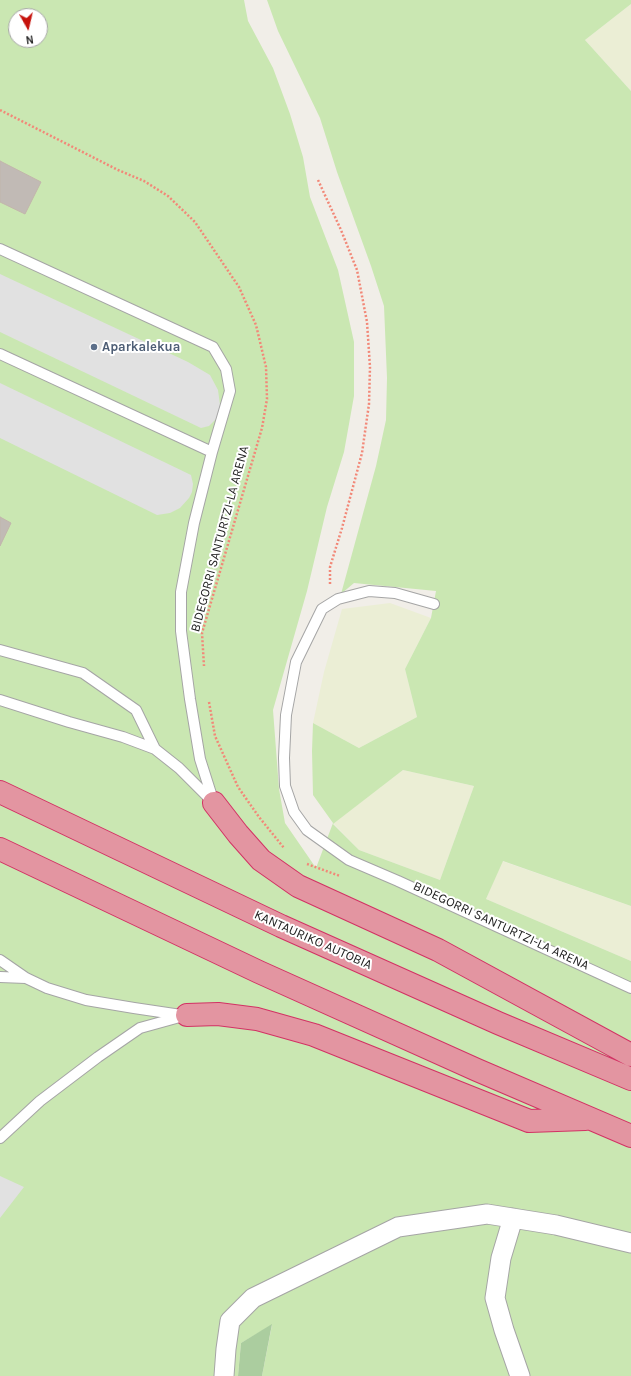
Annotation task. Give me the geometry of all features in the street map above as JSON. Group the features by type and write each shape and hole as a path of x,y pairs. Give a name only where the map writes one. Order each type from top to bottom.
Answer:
{"highway":[{"name":"KANTAURIKO AUTOBIA","path":"0,792 281,926 498,1023 631,1079"},
{"path":"214,803 238,834 261,860 298,886 438,950 631,1055"},
{"path":"0,849 266,976 477,1070 631,1136"},
{"path":"187,1015 218,1014 257,1019 314,1035 530,1121 591,1119"}],"street":[{"path":"224,1376 230,1321 254,1298 398,1227 487,1214 556,1225 631,1243"},
{"path":"513,1218 501,1258 495,1298 520,1376"}],"lane":[{"path":"0,249 213,347 226,369 230,391 212,452 194,523 180,592 181,631 200,759 214,803"},
{"path":"0,354 212,452"},
{"path":"434,604 395,593 369,592 338,599 322,609 296,662 286,715 284,758 285,786 294,812 307,830 349,860 405,884 631,988"},
{"path":"0,650 83,673 136,710 155,749"},
{"path":"0,700 123,737 155,749 179,768 214,803"},
{"path":"0,960 26,978 47,988 86,1000 187,1015"},
{"path":"0,977 26,978"},
{"path":"0,1138 40,1101 98,1057 140,1028 187,1015"}],"path":[{"name":"BIDEGORRI SANTURTZI-LA ARENA","path":"0,110 118,170 144,181 168,196 195,222 239,288 256,325 266,367 267,399 262,428 202,634 204,671"},
{"path":"318,180 341,230 356,270 367,322 370,368 369,404 362,452 330,567 330,604"},
{"path":"208,700 216,736 238,787 259,817 288,853"},
{"path":"306,863 346,878"}],"green space":[{"path":"0,0 244,0 248,21 273,68 290,114 303,157 310,197 338,270 354,342 354,396 344,452 327,507 307,591 273,710 279,789 285,823 316,868 333,823 313,795 313,723 359,748 417,717 405,669 431,618 436,591 354,583 341,594 376,466 386,420 387,378 384,306 337,172 320,118 278,31 267,0 631,0 631,4 585,40 631,91 631,906 503,861 486,899 631,961 631,1376 262,1376 272,1325 241,1343 238,1376 0,1376","holes":["403,770 474,786 440,880 359,850 333,824"]},
{"path":"631,4 631,91 585,40"},
{"path":"390,603 431,618 405,669 417,717 359,748 313,723 324,672 342,609"},
{"path":"403,770 474,786 440,880 359,850 333,823"},
{"path":"502,861 631,906 631,961 486,899"},
{"path":"272,1324 262,1376 238,1376 241,1343"}],"shaded area":[{"name":"Aparkalekua","path":"0,274 188,362 210,375 218,390 220,405 218,417 209,426 201,428 0,332"},
{"path":"0,383 191,475 193,484 192,492 189,498 180,508 170,513 157,515 0,438"},
{"path":"0,1176 24,1187 0,1218"}],"building":[{"path":"0,161 41,182 25,214 0,202"},
{"path":"0,517 11,523 0,546"}],"place":[{"name":"Aparkalekua","path":"94,347"}]}
